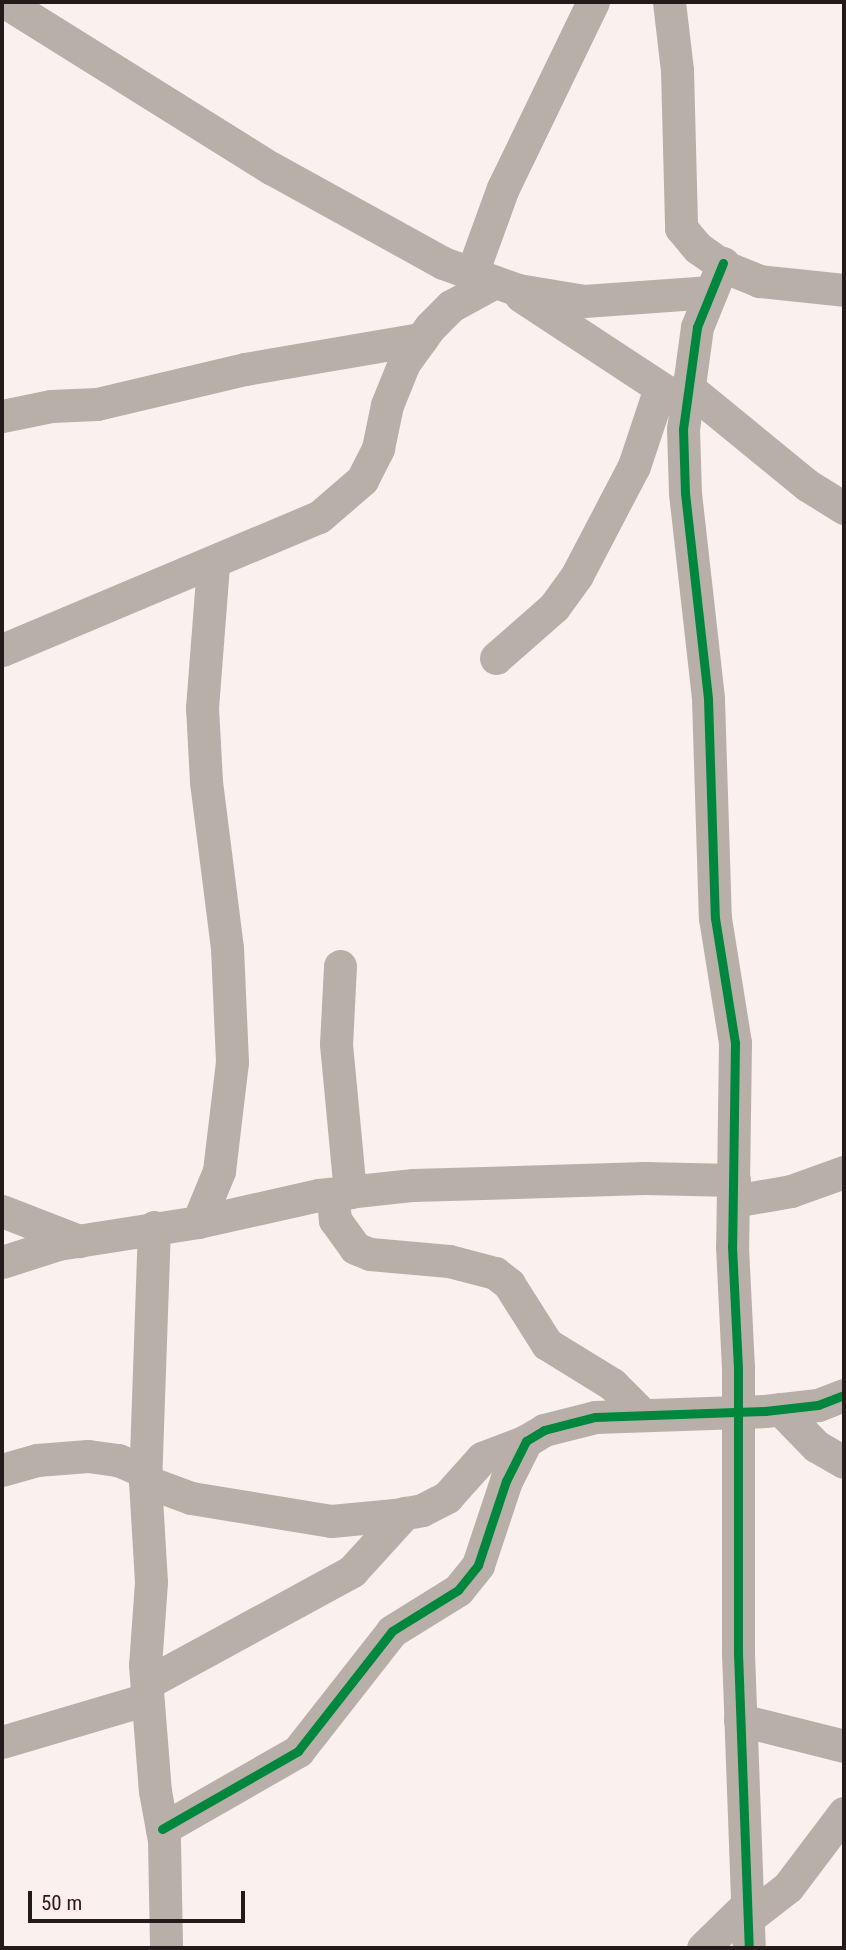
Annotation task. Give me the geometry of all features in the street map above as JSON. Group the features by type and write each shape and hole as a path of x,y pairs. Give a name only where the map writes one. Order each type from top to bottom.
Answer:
{"street":[{"path":"5,2 271,169 443,263 492,280 584,300 717,277 759,281 784,287 844,290"},
{"path":"47,2 68,43"},
{"path":"492,280 503,188 559,65 593,2"},
{"path":"669,2 677,70 681,228 717,277"},
{"path":"496,658 554,607 577,575 677,393 696,327 717,277"},
{"path":"2,650 213,565 319,517 362,480 378,448 387,405 404,363 421,339 450,306 492,280"},
{"path":"492,280 677,393 844,508"},
{"path":"2,416 51,406 97,404 245,369 421,339"},
{"path":"677,393 710,726 715,918 735,1043 740,1720 747,1924"},
{"path":"198,1222 219,1171 232,1062 227,948 206,781 202,708 213,565"},
{"path":"340,966 336,1045 341,1193 335,1220 355,1248 370,1254 449,1261 495,1273 509,1284 547,1344 612,1384 642,1414"},
{"path":"2,1262 79,1241 198,1222 341,1193 413,1185 645,1178 734,1191 791,1191 844,1172"},
{"path":"2,1211 79,1241"},
{"path":"154,1227 145,1476 151,1582 147,1691 162,1829 166,1948"},
{"path":"2,1470 37,1460 88,1457 118,1460 191,1498 331,1521 405,1513 447,1497 465,1473 500,1448 526,1441 544,1430 595,1417 737,1413 818,1405 844,1395"},
{"path":"779,1409 816,1446 844,1462"},
{"path":"162,1829 298,1751 392,1631 458,1590 478,1565 506,1481 526,1441"},
{"path":"2,1742 147,1691 352,1571 405,1513"},
{"path":"740,1720 844,1746"},
{"path":"703,1948 747,1924 788,1887 844,1813"}],"cycle path":[{"path":"723,263 697,327 683,429 685,493 708,699 715,918 735,1043 732,1246 738,1367 738,1653 749,1948"},
{"path":"162,1829 298,1751 392,1631 458,1590 478,1565 506,1481 526,1441 544,1430 595,1417 765,1411 818,1405 844,1395"}]}
